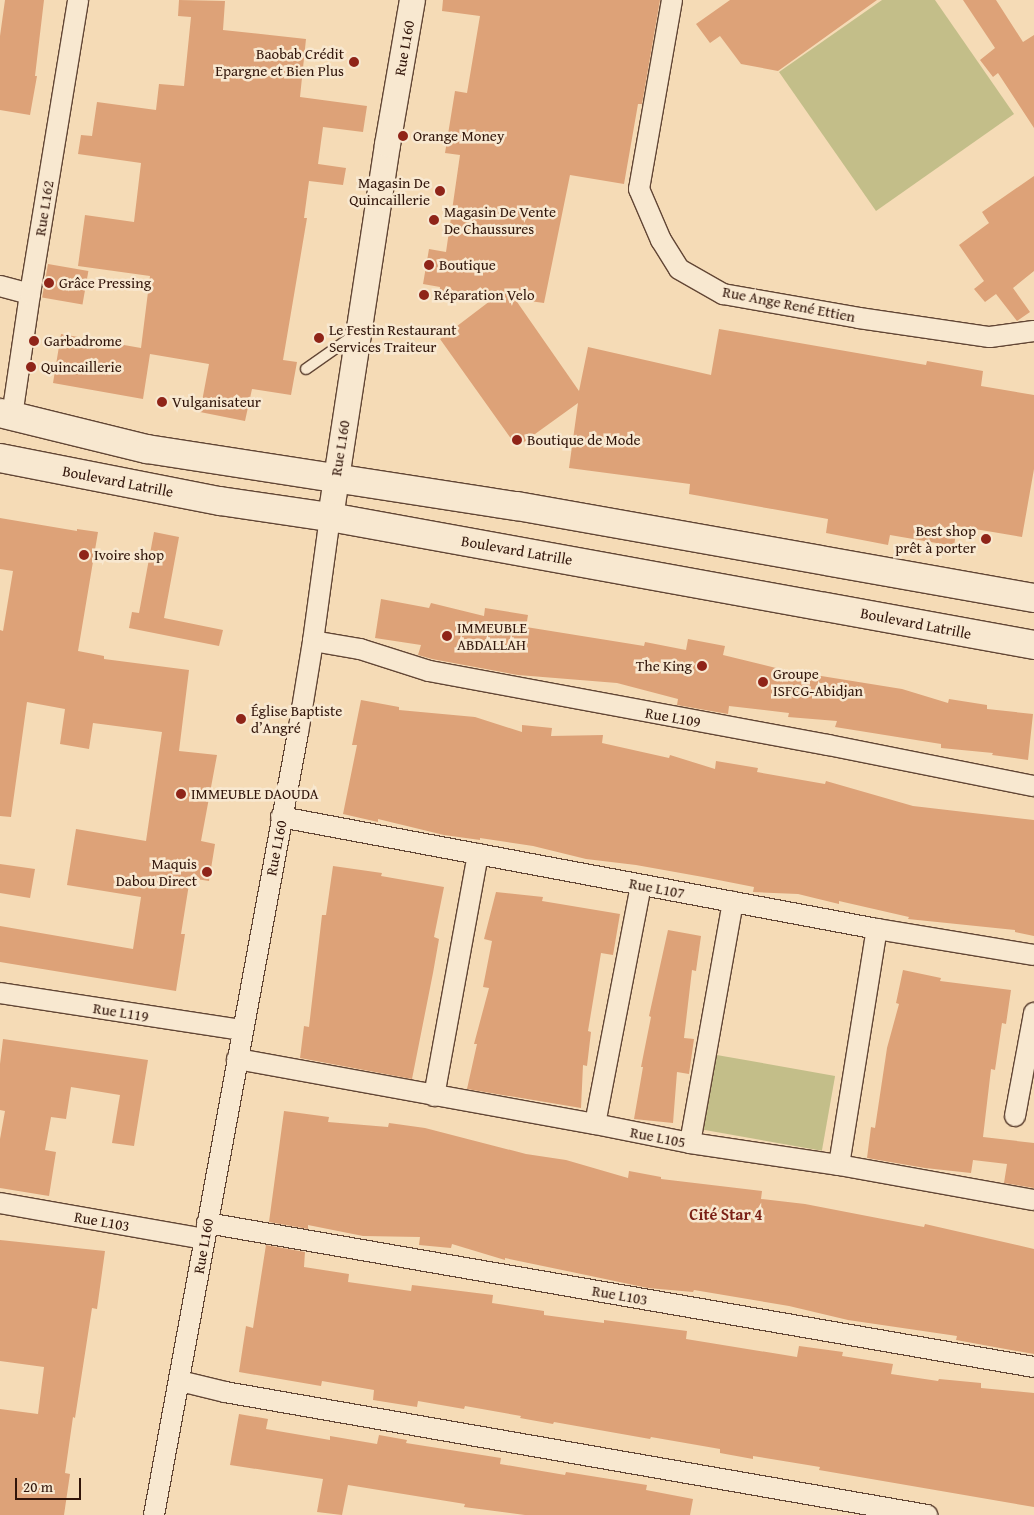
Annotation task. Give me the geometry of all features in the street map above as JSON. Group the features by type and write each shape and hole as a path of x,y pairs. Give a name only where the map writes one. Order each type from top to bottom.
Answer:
{"main road":[{"path":"6,414 147,448 334,479 517,506 1034,598"},
{"name":"Boulevard Latrille","path":"0,458 220,501 330,517 1034,645"}],"street":[{"name":"Rue L162","path":"6,414 30,294 78,0"},
{"name":"Rue L160","path":"154,1515 180,1381 205,1231 313,641 334,479 387,144 412,0"},
{"name":"Rue Ange René Ettien","path":"672,0 639,189 661,240 679,269 723,294 849,316 990,337 1034,331"},
{"path":"0,286 30,294"},
{"name":"Rue L109","path":"313,641 360,649 438,673 828,745 1034,786"},
{"name":"Rue L107","path":"281,818 877,929 1034,955"},
{"path":"434,1096 478,854"},
{"path":"595,1124 641,885"},
{"path":"690,1144 732,902"},
{"path":"839,1165 877,929"},
{"name":"Rue L119","path":"0,993 242,1030"},
{"path":"1014,1116 1034,1013"},
{"name":"Rue L105","path":"237,1059 595,1124 690,1144 839,1165 1034,1200"},
{"name":"Rue L103","path":"0,1203 205,1231 1034,1366"},
{"path":"180,1381 235,1393 927,1515"}],"lane":[{"path":"306,370 358,333"}],"shaded area":[{"path":"882,0 935,0 1014,114 876,211 779,72"},
{"path":"711,1054 835,1076 822,1151 698,1129"}],"building":[{"path":"5,0 44,0 35,76 37,76 30,115 0,110 0,36"},
{"path":"179,0 225,1 223,30 306,39 300,97 367,106 363,132 323,127 318,164 346,168 343,185 309,181 304,218 307,218 283,360 297,362 291,395 252,389 245,421 200,412 209,364 150,354 143,399 53,383 61,334 141,348 150,276 78,266 85,215 134,222 141,163 78,154 81,135 92,136 97,102 156,110 159,84 184,86 191,17 178,16"},
{"path":"443,0 660,0 642,104 638,104 624,184 570,175 544,303 515,299 579,391 588,347 711,375 719,329 926,365 927,361 983,371 981,386 1034,395 1034,469 1022,537 957,526 954,546 890,535 888,545 826,533 828,519 689,494 690,484 569,468 578,403 517,447 440,339 490,301 439,297 440,287 423,284 429,249 446,252 460,155 445,153 455,91 467,93 480,16 442,11"},
{"path":"730,0 877,0 778,71 741,64 720,36 710,43 696,24"},
{"path":"963,0 996,0 1023,42 1034,35 1034,128 998,73 993,77 980,60 995,48"},
{"path":"1034,176 1034,271 1013,288 1030,312 1017,321 996,294 985,302 974,289 984,281 959,245 989,223 982,212"},
{"path":"48,264 88,271 82,305 42,297"},
{"path":"0,518 77,531 77,529 98,532 78,651 104,656 104,659 189,670 179,751 217,755 201,841 215,844 209,881 190,878 181,934 185,934 176,991 0,962 0,926 133,949 141,897 67,885 76,829 146,841 162,732 93,723 89,749 60,744 65,709 27,702 11,817 0,816 0,630 3,631 13,571 0,569"},
{"path":"154,532 179,537 164,618 223,630 219,646 129,628 132,612 139,613"},
{"path":"381,599 429,608 431,603 484,616 485,608 528,615 526,627 644,646 645,642 686,650 688,639 725,646 723,655 784,670 902,689 948,703 949,699 987,705 987,709 1033,714 1028,760 992,755 993,753 941,748 941,744 835,727 837,721 788,717 789,713 729,706 728,714 677,705 678,699 617,683 518,675 432,659 418,655 421,645 375,638"},
{"path":"361,700 399,707 399,710 475,717 522,732 522,725 552,728 551,736 603,735 602,743 669,758 670,755 715,769 716,761 758,768 757,772 825,784 826,781 913,806 1034,820 1034,936 1015,932 1015,930 908,919 909,917 839,901 839,904 798,894 753,892 754,887 703,877 636,865 586,859 533,846 444,835 378,819 378,822 343,814 357,745 352,745"},
{"path":"0,864 35,869 30,898 0,893"},
{"path":"333,866 382,873 381,876 444,887 434,937 439,939 412,1079 300,1058 304,1026 309,1027 322,915 326,915"},
{"path":"496,892 543,897 542,901 620,914 613,955 601,953 588,1031 591,1032 587,1066 583,1065 581,1108 467,1089 477,1044 474,1044 489,988 483,987 492,941 484,939"},
{"path":"668,930 701,936 696,971 692,970 684,1038 694,1039 689,1074 677,1072 673,1123 634,1119 643,1067 641,1067 651,1017 649,1016"},
{"path":"903,970 941,978 940,981 1011,990 1006,1024 1002,1023 995,1070 991,1069 983,1137 1034,1143 1034,1188 1004,1183 1007,1164 973,1160 971,1173 925,1168 867,1158 871,1127 875,1128 887,1048 899,1004 896,1003"},
{"path":"3,1039 148,1060 134,1146 112,1143 120,1095 71,1087 66,1119 51,1117 45,1150 56,1152 49,1196 0,1188 0,1139 5,1111 0,1110 0,1064"},
{"path":"284,1111 329,1117 328,1122 388,1127 389,1123 425,1128 526,1154 566,1160 628,1178 629,1171 661,1177 661,1179 762,1191 761,1199 805,1204 924,1227 925,1224 1034,1249 1034,1354 956,1340 957,1336 848,1320 789,1306 694,1290 693,1292 648,1288 505,1258 505,1260 452,1244 451,1248 419,1245 420,1237 363,1236 308,1225 308,1229 269,1222"},
{"path":"0,1240 105,1251 97,1309 92,1308 75,1418 73,1417 65,1473 70,1474 64,1515 0,1515 0,1409 38,1414 44,1367 0,1361"},
{"path":"266,1245 305,1252 304,1267 349,1274 348,1282 411,1291 412,1285 493,1295 492,1303 544,1311 544,1315 604,1323 604,1320 687,1331 686,1339 797,1357 799,1346 843,1352 842,1356 893,1364 891,1374 938,1381 939,1379 981,1383 981,1388 1034,1393 1034,1507 819,1470 820,1467 753,1456 753,1459 720,1453 720,1449 651,1437 650,1439 554,1422 553,1424 465,1406 464,1409 418,1401 417,1407 373,1400 374,1390 322,1381 321,1386 239,1372 246,1326 253,1328"},
{"path":"239,1414 268,1419 266,1429 330,1440 330,1436 377,1444 379,1435 407,1440 406,1443 501,1458 500,1464 565,1475 566,1472 647,1485 646,1490 693,1499 690,1515 525,1515 464,1507 465,1504 348,1485 342,1515 317,1512 323,1479 230,1465"}],"place":[{"name":"Baobab Crédit Epargne et Bien Plus","path":"354,62"},
{"name":"Orange Money","path":"403,136"},
{"name":"Magasin De Quincaillerie","path":"440,191"},
{"name":"Magasin De Vente De Chaussures","path":"434,220"},
{"name":"Boutique","path":"429,265"},
{"name":"Grâce Pressing","path":"49,283"},
{"name":"Réparation Velo","path":"424,295"},
{"name":"Le Festin Restaurant Services Traiteur","path":"319,338"},
{"name":"Garbadrome","path":"34,341"},
{"name":"Quincaillerie","path":"31,367"},
{"name":"Vulganisateur","path":"162,402"},
{"name":"Boutique de Mode","path":"517,440"},
{"name":"Best shop prêt à porter","path":"986,539"},
{"name":"Ivoire shop","path":"84,555"},
{"name":"IMMEUBLE ABDALLAH","path":"447,636"},
{"name":"The King","path":"702,666"},
{"name":"Groupe ISFCG-Abidjan","path":"763,682"},
{"name":"Église Baptiste d’Angré","path":"241,719"},
{"name":"IMMEUBLE DAOUDA","path":"181,794"},
{"name":"Maquis Dabou Direct","path":"207,872"}],"district":[{"name":"Cité Star 4","path":"726,1214"}]}
